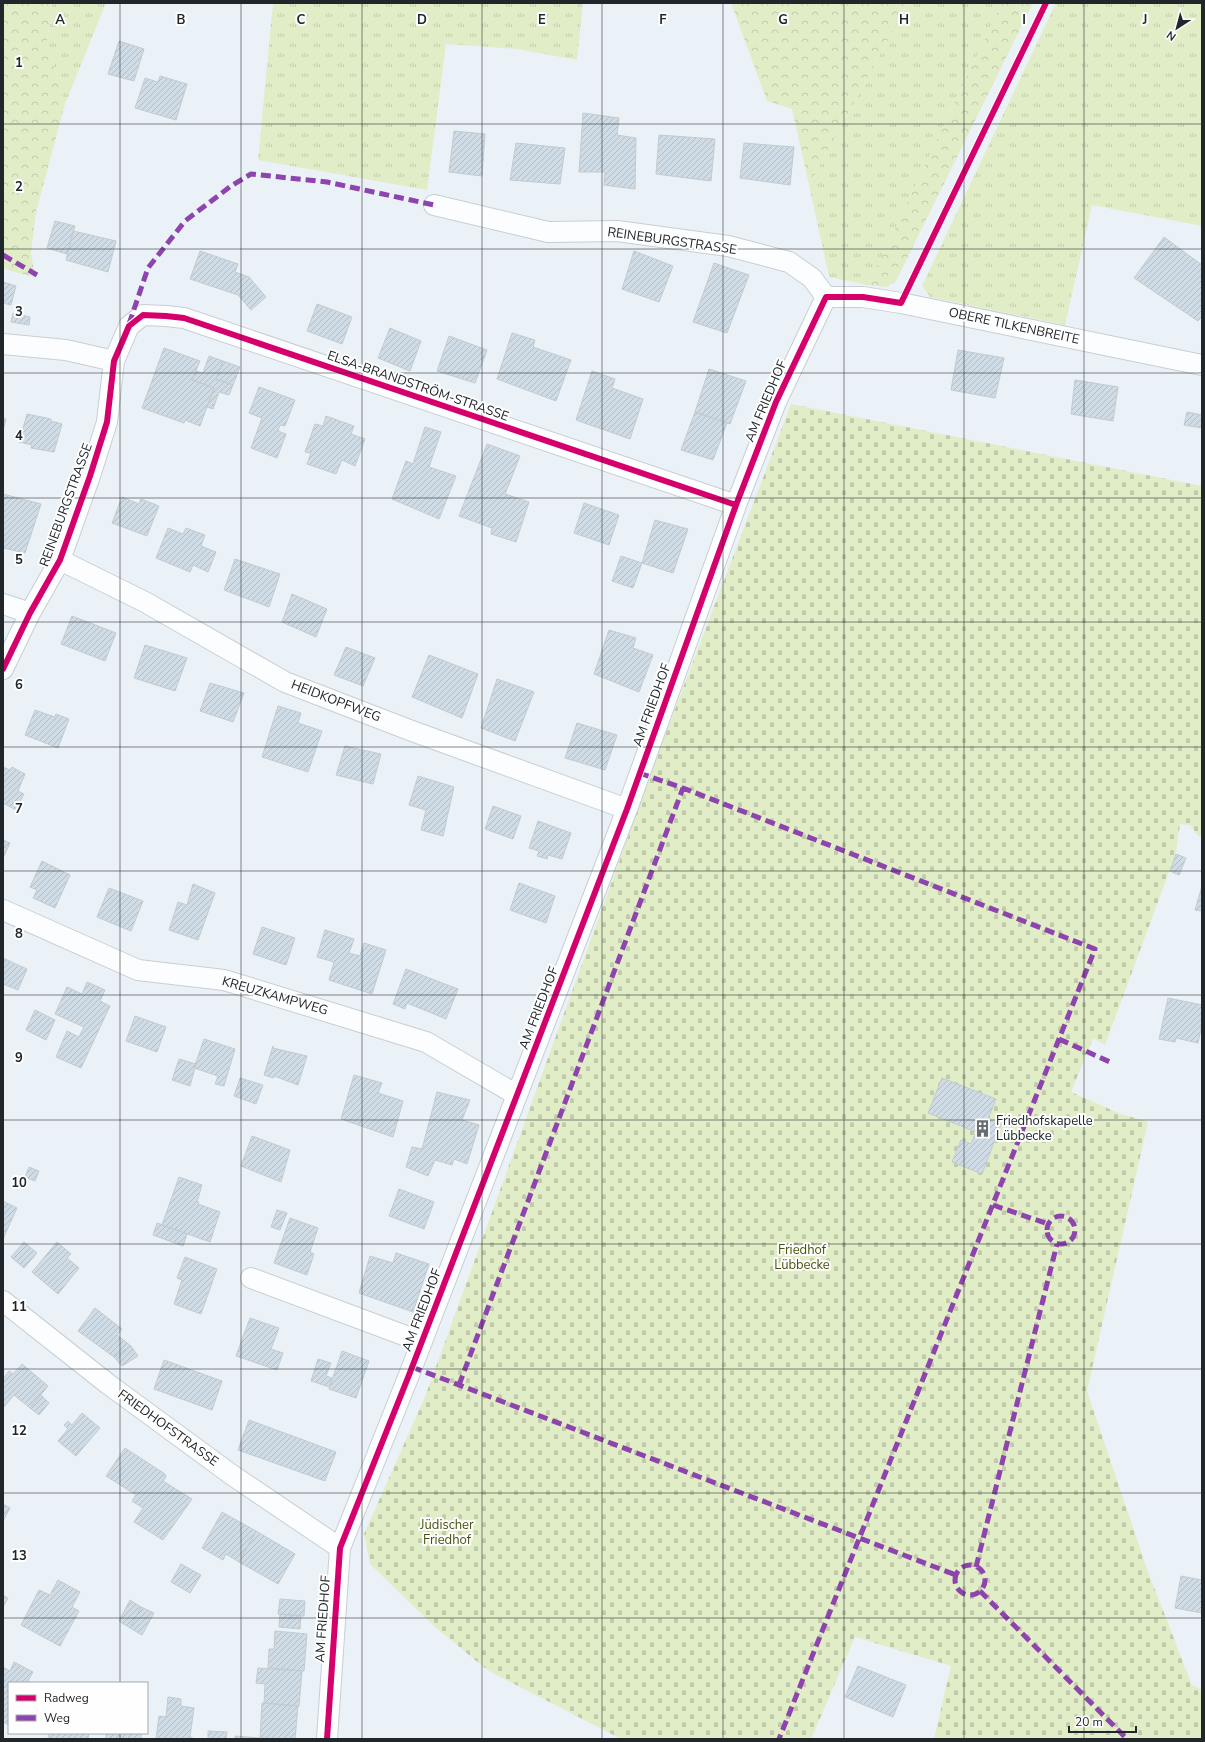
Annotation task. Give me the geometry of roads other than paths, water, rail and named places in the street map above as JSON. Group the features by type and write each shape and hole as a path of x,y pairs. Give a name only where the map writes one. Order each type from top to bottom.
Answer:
{"street":[{"name":"REINEBURGSTRASSE","path":"434,205 548,232 617,231 728,246 789,262 812,278 826,297"},
{"name":"OBERE TILKENBREITE","path":"826,297 863,296 1202,365"},
{"name":"AM FRIEDHOF","path":"326,1739 340,1548 518,1095 627,809 736,504 776,402 826,297"},
{"name":"ELSA-BRANDSTRÖM-STRASSE","path":"114,361 129,326 143,315 184,318 736,504"},
{"path":"3,344 66,350 114,361"},
{"name":"REINEBURGSTRASSE","path":"3,669 30,613 60,560 90,476 107,422 114,361"},
{"name":"HEIDKOPFWEG","path":"60,560 145,602 285,682 412,731 627,809"},
{"path":"3,604 30,613"},
{"name":"KREUZKAMPWEG","path":"3,910 138,970 224,980 426,1042 518,1095"},
{"name":"AM FRIEDHOF","path":"251,1278 422,1342"},
{"name":"FRIEDHOFSTRASSE","path":"3,1301 114,1389 232,1475 340,1548"}],"place":[{"name":"Friedhofskapelle Lübbecke","path":"983,1128"}],"park label":[{"name":"Friedhof Lübbecke","path":"802,1258"},
{"name":"Jüdischer Friedhof","path":"447,1532"}]}
